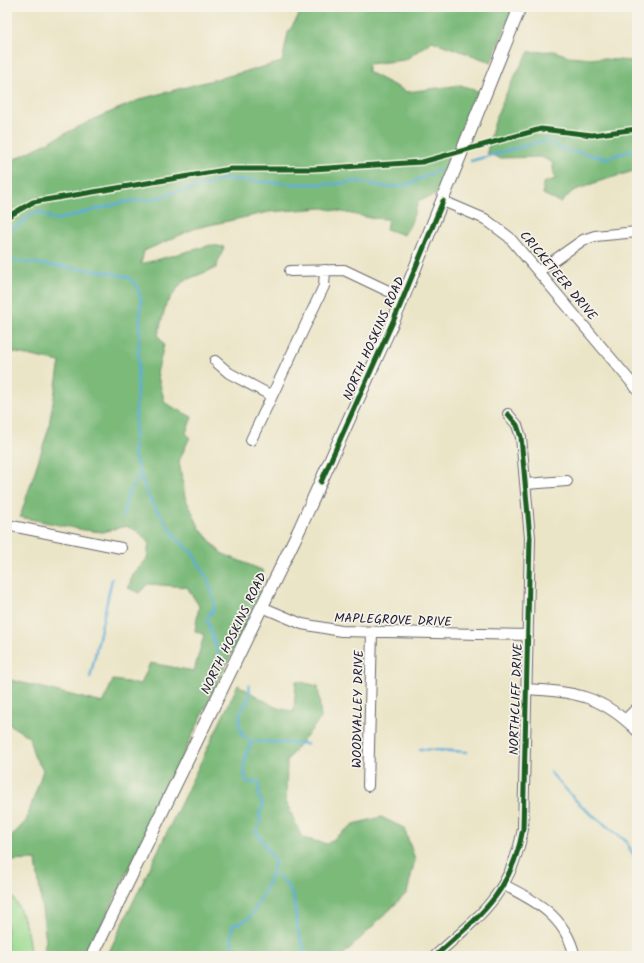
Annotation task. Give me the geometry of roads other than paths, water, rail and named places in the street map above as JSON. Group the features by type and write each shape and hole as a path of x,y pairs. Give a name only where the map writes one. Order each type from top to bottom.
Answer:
{"street":[{"name":"NORTH HOSKINS ROAD","path":"92,956 262,607 324,475 403,298 520,7"},
{"name":"CRICKETEER DRIVE","path":"443,201 469,211 500,229 539,271 637,389"},
{"path":"539,271 582,240 595,236 637,232"},
{"path":"251,440 324,286 325,270"},
{"path":"290,271 344,270 403,298"},
{"path":"215,361 228,373 272,396"},
{"name":"NORTHCLIFF DRIVE","path":"435,956 482,914 504,885 520,847 523,829 530,538 521,437 517,425 508,414"},
{"path":"526,484 567,481"},
{"path":"7,525 121,548"},
{"name":"MAPLEGROVE DRIVE","path":"262,607 302,624 341,631 528,635"},
{"name":"WOODVALLEY DRIVE","path":"368,786 372,632"},
{"path":"526,689 561,691 579,694 604,705 625,720 637,732"},
{"path":"625,720 637,708"},
{"path":"504,885 541,906 560,923 566,932 574,953"}],"waterway":[{"path":"471,161 538,142 548,141 562,149 606,158 637,149"},
{"path":"7,231 19,225 34,213 39,212 56,220 124,202 155,199 171,193 212,184 222,179 298,184 338,184 356,181 389,187 407,185 439,170"},
{"path":"7,260 107,272 127,277 136,284 141,300 134,456 148,497 177,539 193,554 208,580 214,600 214,608 207,619 218,653"},
{"path":"123,517 127,495 140,476"},
{"path":"90,678 112,579"},
{"path":"249,686 250,693 241,712 240,718 240,726 243,736 252,741 307,744"},
{"path":"230,956 232,948 231,933 233,925 245,921 250,917 259,902 271,875 275,861 256,831 261,821 259,813 263,806 259,796 259,782 247,782 244,772 245,761 252,741"},
{"path":"420,749 467,752"},
{"path":"550,772 582,807 626,841 637,862"},
{"path":"273,874 284,881 293,896 298,930 306,956"}]}
